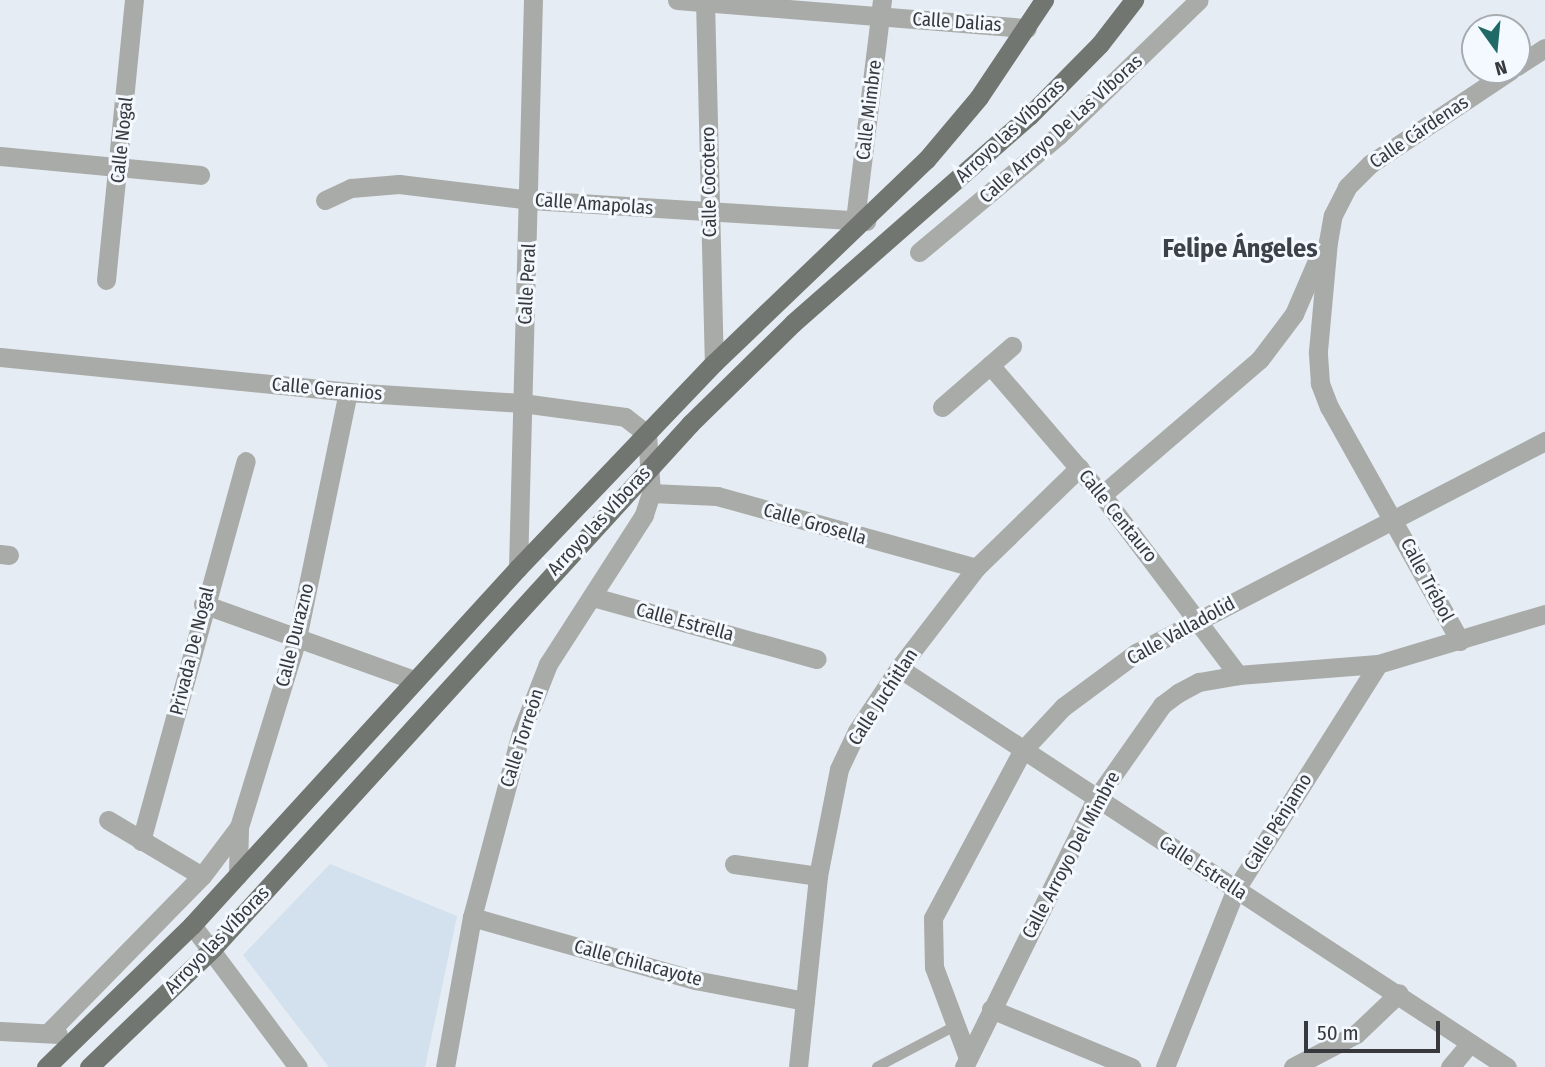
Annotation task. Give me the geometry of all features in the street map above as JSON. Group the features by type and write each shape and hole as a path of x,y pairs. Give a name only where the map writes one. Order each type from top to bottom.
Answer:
{"main road":[{"name":"Arroyo las Víboras","path":"46,1067 79,1038 192,925 518,568 714,363 861,220 979,97 1044,0"},
{"name":"Arroyo las Víboras","path":"89,1067 212,949 651,466 793,323 1029,116 1100,44 1133,0"}],"street":[{"name":"Calle Nogal","path":"106,280 120,168 134,0"},
{"name":"Calle Peral","path":"518,568 531,200 533,0"},
{"name":"Calle Dalias","path":"677,0 881,8 1027,28"},
{"name":"Calle Arroyo De Las Víboras","path":"919,253 1059,135 1199,0"},
{"name":"Calle Cocotero","path":"705,1 714,363"},
{"name":"Calle Mimbre","path":"861,220 881,8"},
{"name":"Calle Cárdenas","path":"1395,519 1329,407 1320,383 1318,351 1333,215 1347,187 1370,164 1490,84"},
{"path":"0,156 200,175"},
{"name":"Calle Amapolas","path":"325,200 351,188 399,184 531,200 861,220"},
{"path":"1102,495 1260,359 1306,293 1333,215"},
{"path":"942,407 1012,346"},
{"name":"Calle Geranios","path":"0,357 348,392 522,403 625,417 647,434"},
{"name":"Calle Centauro","path":"990,365 1102,495 1200,620 1238,675"},
{"name":"Calle Durazno","path":"238,875 239,827 297,638 348,392"},
{"name":"Calle Torreón","path":"445,1067 472,917 533,699 548,664 638,526 651,493 647,434"},
{"name":"Calle Valladolid","path":"966,1062 934,967 933,918 1023,751 1063,707 1115,669 1200,620 1545,441"},
{"name":"Privada De Nogal","path":"141,841 203,604 246,461"},
{"name":"Calle Juchitlan","path":"797,1067 818,876 839,769 857,731 899,668 976,568 1079,468"},
{"name":"Calle Grosella","path":"651,493 717,496 976,568"},
{"name":"Calle Trébol","path":"1395,519 1460,641"},
{"name":"Calle Estrella","path":"593,597 817,659"},
{"path":"203,604 414,680"},
{"name":"Calle Arroyo Del Mimbre","path":"966,1062 1096,799 1162,705 1199,682 1238,675 1378,664 1544,618"},
{"name":"Calle Pénjamo","path":"1165,1067 1236,889 1378,664"},
{"name":"Calle Estrella","path":"899,668 1096,799 1399,993 1507,1067"},
{"path":"108,820 202,876"},
{"path":"48,1033 202,876 239,827"},
{"path":"734,864 818,876"},
{"name":"Calle Chilacayote","path":"472,917 695,980 806,1000"},
{"path":"192,925 298,1067"},
{"path":"1293,1067 1356,1034 1399,993"},
{"path":"990,1009 1131,1067"},
{"path":"0,1031 48,1033 79,1038"},
{"path":"1450,1067 1470,1043"}],"lane":[{"path":"877,1067 955,1026"}],"shaded area":[{"path":"330,864 457,916 425,1067 329,1067 243,955"}],"district":[{"name":"Felipe Ángeles","path":"1240,249"}]}
